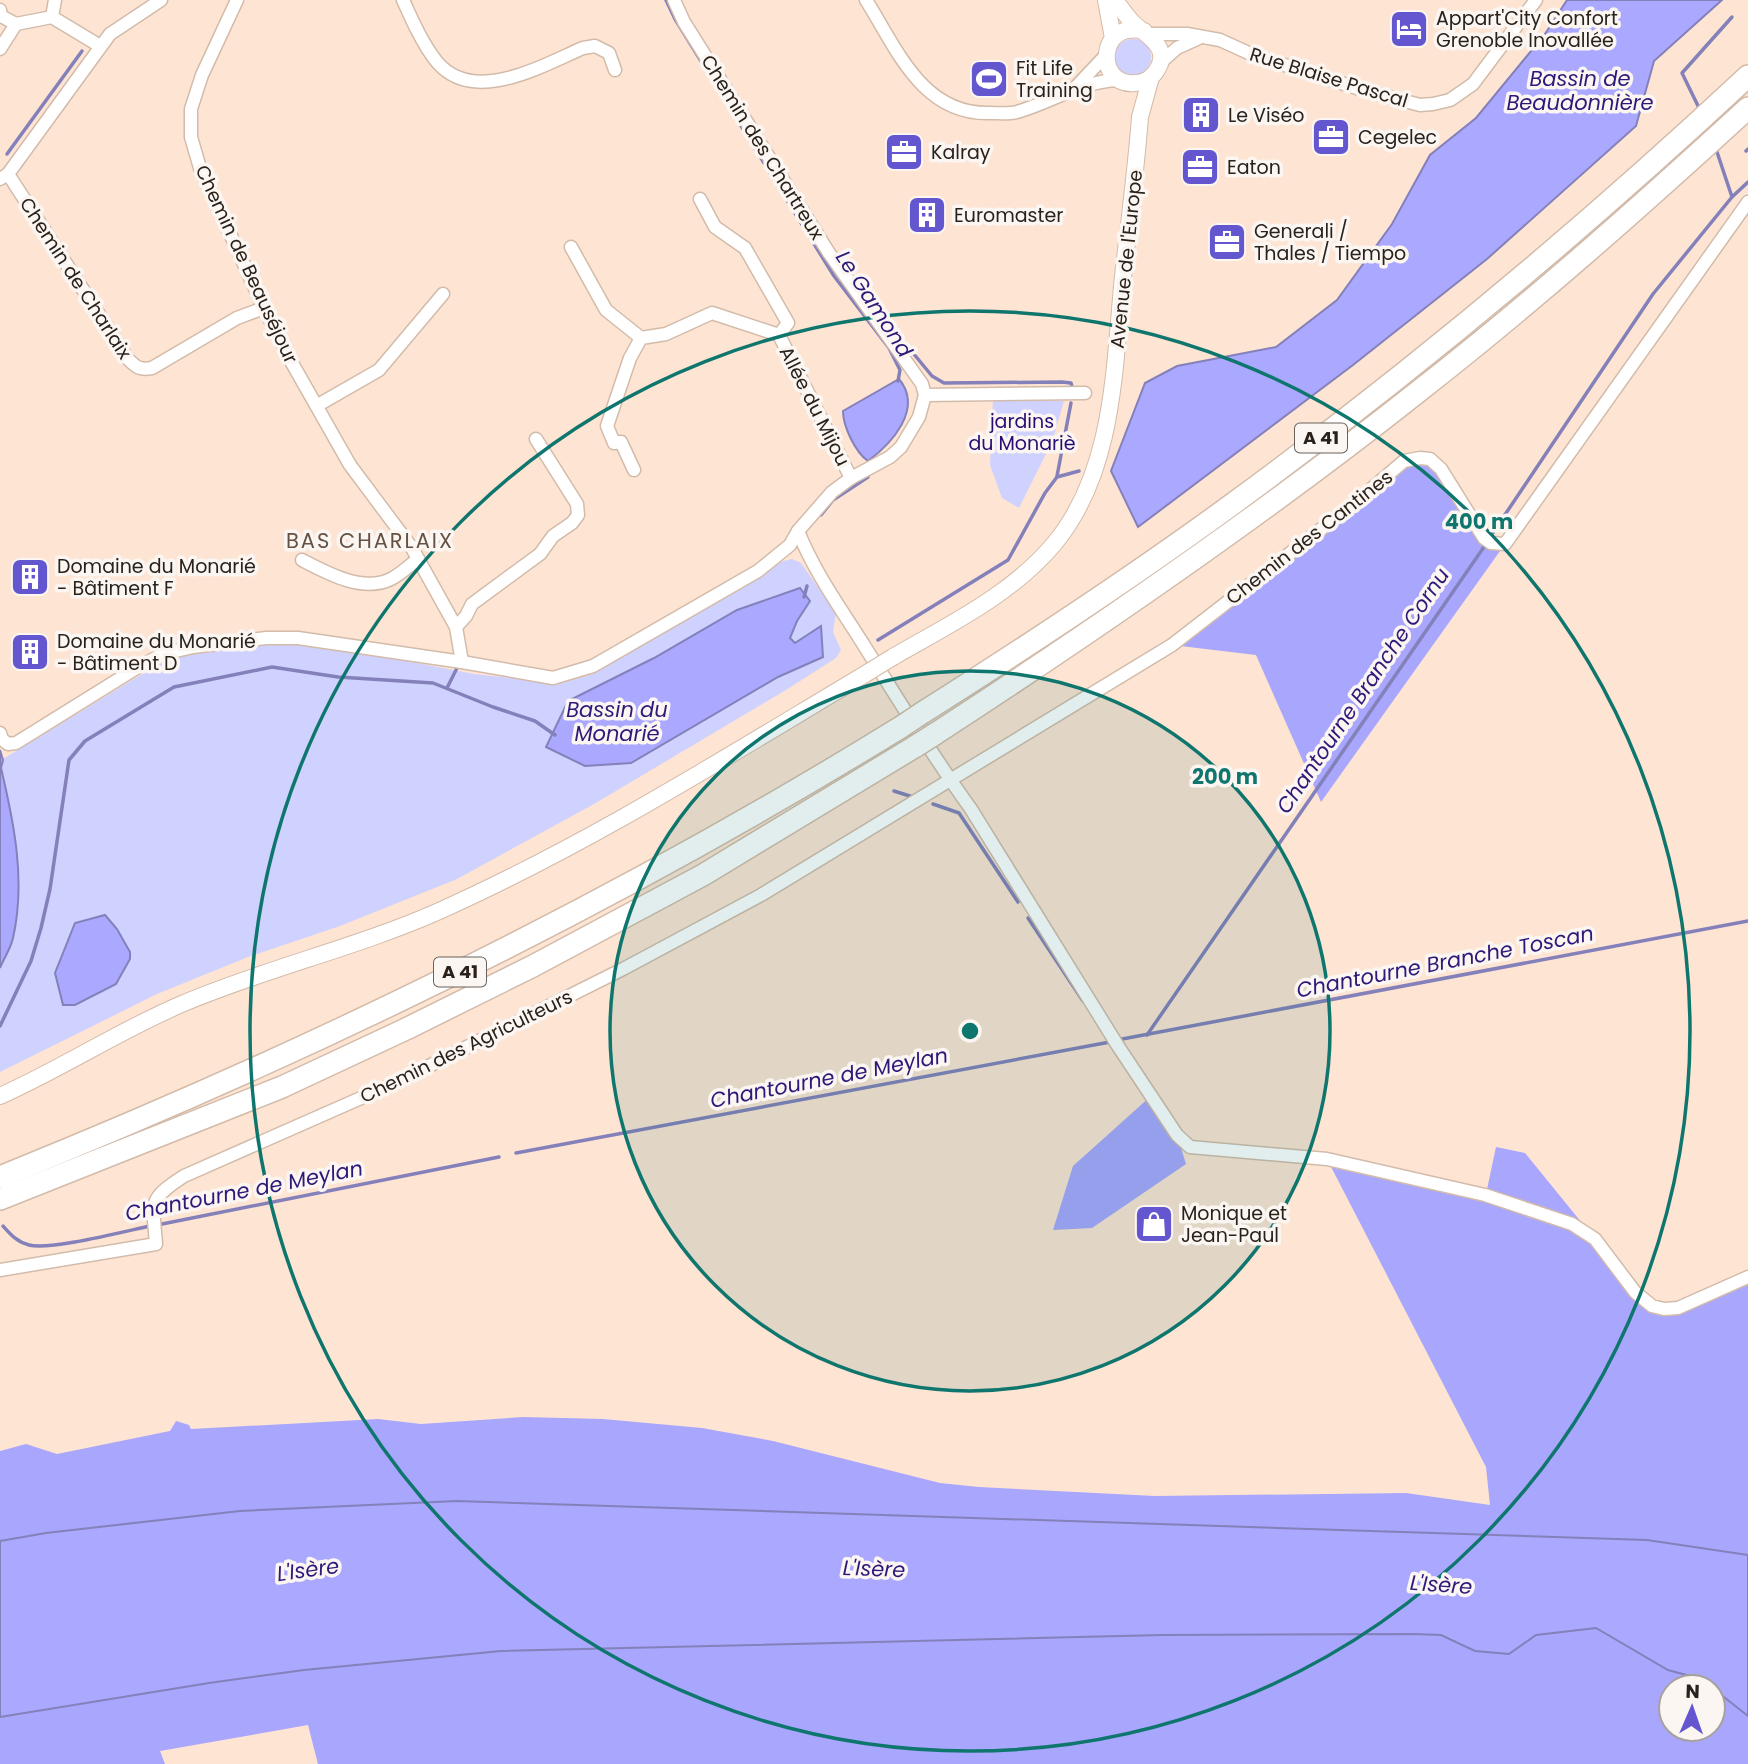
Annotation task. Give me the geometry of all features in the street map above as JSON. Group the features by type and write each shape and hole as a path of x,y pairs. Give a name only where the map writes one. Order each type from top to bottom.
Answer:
{"highway":[{"name":"A 41","path":"0,1177 194,1097 425,990 707,842 901,727 1135,573 1318,440 1481,311 1583,225 1748,76"},
{"name":"A 41","path":"0,1199 282,1087 406,1030 703,875 936,734 1137,600 1328,462 1492,332 1700,153 1748,108"}],"main road":[{"path":"1106,0 1113,38 1106,55"},
{"path":"1115,0 1131,21 1157,44 1155,70 1138,83 1122,81"},
{"path":"1113,38 1127,30 1146,33"},
{"name":"Avenue de l'Europe","path":"1106,55 1109,69 1129,89 1140,117"},
{"name":"Avenue de l'Europe","path":"0,1096 182,1004 439,911 649,803 1021,578 1066,528 1089,484 1106,429 1140,117 1155,70"}],"street":[{"path":"52,17 55,0"},
{"path":"4,177 110,34 160,0"},
{"name":"Chemin de Beauséjour","path":"237,0 191,109 191,137 200,168 292,363 351,465 418,559 456,627 461,662"},
{"path":"403,0 438,63 454,75 471,81 495,82 513,77 583,48 595,46 609,53 615,70"},
{"name":"Chemin des Chartreux","path":"674,0 684,22 829,253 922,384 925,395"},
{"path":"866,0 917,81 932,96 954,108 980,113 1015,112 1074,88 1097,82 1122,81"},
{"name":"Rue Blaise Pascal","path":"1146,33 1220,40 1253,54 1363,90 1420,105 1433,104 1450,100 1473,84 1536,0"},
{"path":"0,10 1,16 16,24 52,17 100,46"},
{"path":"0,50 16,24"},
{"path":"1155,70 1178,48 1203,37"},
{"path":"1074,88 1106,55"},
{"name":"Chemin de Charlaix","path":"4,177 136,367 142,370 152,368 237,318 264,308"},
{"name":"Allée du Mijou","path":"700,199 715,227 745,248 788,323 779,335"},
{"name":"Chemin des Cantines","path":"950,782 1172,645 1356,502 1404,461 1430,459 1441,469 1487,540 1505,544 1748,202"},
{"path":"571,247 606,310 641,338 630,358 607,426 614,443 621,442 634,470"},
{"path":"318,405 379,370 443,294"},
{"name":"Allée du Mijou","path":"641,338 666,334 712,313 779,335 851,478"},
{"path":"0,733 8,744 16,743 163,654 193,647 266,638 298,638 553,678 593,666 758,571 790,545 798,531 832,492 851,478 890,457 901,447 919,417 925,395 1085,393"},
{"path":"456,627 472,604 540,554 553,536 578,516 577,504 536,439"},
{"path":"798,531 813,563 950,782 971,810 1177,1135 1190,1147 1327,1159 1485,1195 1572,1224 1595,1239 1635,1292 1652,1306 1664,1309 1678,1308 1748,1277"},
{"path":"302,561 332,576 375,583 391,579 418,559"},
{"name":"Chemin des Agriculteurs","path":"0,1270 156,1244 154,1200 161,1191 184,1176 395,1083 623,969 761,895 950,782"}],"green space":[{"path":"1133,39 1146,44 1151,57 1146,70 1133,75 1120,70 1115,57 1120,44"},
{"name":"jardins du Monariè","path":"993,400 1064,401 1052,442 1019,508 1002,498 990,465"},
{"path":"792,559 801,563 836,613 833,632 841,650 836,658 594,804 457,879 157,994 0,1072 0,750 3,759 175,654 268,639 308,642 474,674 562,683 590,675 783,561"}],"shaded area":[{"path":"1430,459 1476,527 1505,544 1321,802 1256,655 1172,645 1404,461"},
{"path":"1151,1096 1177,1135 1186,1164 1092,1228 1053,1230 1073,1166"},
{"path":"1496,1147 1525,1153 1635,1292 1664,1309 1748,1277 1748,1555 1647,1540 457,1501 240,1511 46,1533 0,1541 0,1451 26,1444 57,1454 170,1431 176,1421 189,1425 191,1429 378,1419 421,1424 523,1417 603,1419 702,1428 773,1441 940,1483 979,1487 1155,1496 1406,1493 1490,1505 1486,1467 1327,1159 1486,1194"},
{"path":"1596,1628 1668,1670 1679,1673 1657,1673 1657,1743 1727,1743 1727,1699 1748,1716 1748,1764 318,1764 308,1725 160,1751 165,1764 0,1764 0,1717 304,1670 501,1651 1162,1635 1413,1634 1441,1635 1475,1651 1508,1654 1536,1635"}],"water":[{"name":"Bassin de Beaudonnière","path":"1567,0 1722,0 1654,61 1636,126 1487,259 1353,365 1138,527 1111,471 1145,383 1177,366 1276,347 1337,300 1392,224 1430,155 1476,118 1545,34"},
{"path":"899,379 906,390 908,402 902,425 886,445 868,461 851,438 843,411"},
{"name":"Bassin du Monarié","path":"800,588 810,601 790,638 795,643 821,626 823,657 778,677 631,763 585,766 546,747 568,701 654,658 737,610"},
{"path":"0,750 17,852 18,895 13,938 0,968"},
{"path":"105,915 117,929 130,952 130,959 116,984 75,1005 63,1005 55,973 75,923"},
{"name":"L'Isère","path":"457,1501 1647,1540 1748,1555 1748,1716 1727,1699 1727,1673 1679,1673 1668,1670 1596,1628 1536,1635 1509,1654 1475,1651 1441,1635 1413,1634 1162,1635 501,1651 304,1670 0,1717 0,1541 46,1533 240,1511"}],"waterway":[{"name":"Le Gamond","path":"666,0 675,19 790,205"},
{"name":"Chantourne Branche Cornu","path":"1700,110 1682,73 1732,17"},
{"path":"7,154 82,51"},
{"name":"Chantourne Branche Cornu","path":"1716,149 1732,197"},
{"name":"Chantourne Branche Cornu","path":"1490,537 1653,294 1732,197 1748,182"},
{"name":"Le Gamond","path":"793,210 834,276 889,348 900,370 898,381"},
{"path":"913,353 932,376 944,383 1062,382 1071,383 1072,387"},
{"path":"1057,476 1071,403"},
{"path":"878,640 1008,560 1045,493 1057,477 1079,471"},
{"name":"Le Gamond","path":"821,515 833,500 868,477"},
{"name":"Chantourne Branche Cornu","path":"1147,1035 1486,544"},
{"name":"Le Gamond","path":"804,597 807,586"},
{"path":"447,688 458,666"},
{"path":"0,1026 31,961 41,928 50,889 69,760 85,741 174,687 272,667 338,677 433,683 535,721 555,735"},
{"path":"894,791 916,798"},
{"path":"933,804 959,813 1018,902"},
{"path":"1028,918 1083,1001"},
{"name":"Chantourne Branche Toscan","path":"1117,1040 1748,921"},
{"name":"Chantourne de Meylan","path":"516,1153 1110,1042"},
{"name":"Chantourne de Meylan","path":"157,1225 499,1157"},
{"name":"Chantourne de Meylan","path":"3,1226 21,1242 39,1246 70,1243 150,1226"}],"place":[{"name":"Appart'City Confort Grenoble Inovallée","path":"1409,29"},
{"name":"Fit Life Training","path":"989,79"},
{"name":"Le Viséo","path":"1201,115"},
{"name":"Cegelec","path":"1331,137"},
{"name":"Kalray","path":"904,152"},
{"name":"Eaton","path":"1200,167"},
{"name":"Euromaster","path":"927,215"},
{"name":"Generali / Thales / Tiempo","path":"1227,242"},
{"name":"Domaine du Monarié - Bâtiment F","path":"30,577"},
{"name":"Domaine du Monarié - Bâtiment D","path":"30,652"},
{"name":"Monique et Jean-Paul","path":"1154,1224"}],"district":[{"name":"BAS CHARLAIX","path":"370,541"}]}
